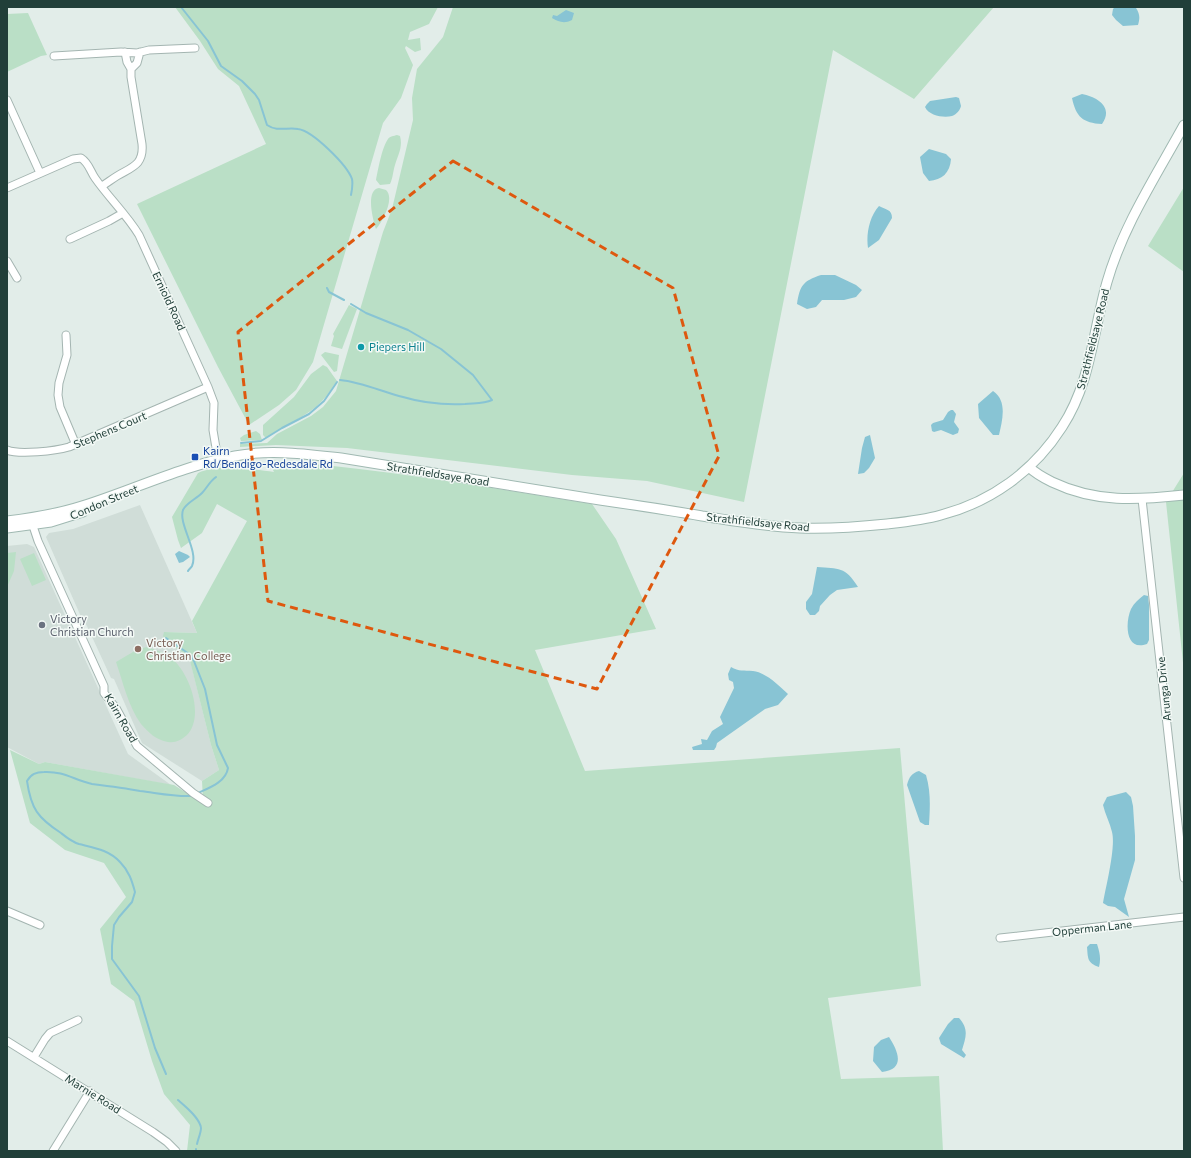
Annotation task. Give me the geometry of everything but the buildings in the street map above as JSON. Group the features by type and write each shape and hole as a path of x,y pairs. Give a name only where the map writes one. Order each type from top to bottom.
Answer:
{"main road":[{"name":"Strathfieldsaye Road","path":"218,460 259,453 312,455 773,526 812,528 868,526 910,521 942,515 962,509 984,499 1006,486 1029,467 1056,436 1076,404 1086,377 1107,282 1117,252 1133,218 1184,125"},
{"name":"Condon Street","path":"7,528 82,506 189,468 218,460"},
{"path":"1029,467 1036,473 1059,485 1083,494 1115,499 1142,499 1184,495"},
{"name":"Condon Street","path":"7,521 31,521"}],"street":[{"path":"54,56 195,48"},
{"path":"102,186 135,166 140,161 142,154 142,144 131,69 127,62 125,52"},
{"path":"131,69 138,63 140,52"},
{"path":"7,100 40,173 7,188"},
{"name":"Erniold Road","path":"40,173 73,159 81,158 88,164 94,177 139,235 214,403 214,430 218,460"},
{"path":"70,239 123,213"},
{"path":"7,261 17,280"},
{"path":"66,335 68,351 59,383 58,395 60,406 76,444"},
{"name":"Stephens Court","path":"7,450 17,453 63,449 208,387"},
{"name":"Arunga Drive","path":"1142,499 1184,878"},
{"name":"Kairn Road","path":"31,521 104,686 104,693 116,708 133,741 150,758 193,793 208,803"},
{"path":"8,913 40,925"},
{"name":"Opperman Lane","path":"1000,938 1184,917"},
{"path":"34,1057 50,1033 78,1020"},
{"name":"Marnie Road","path":"7,1041 90,1091 161,1137 176,1151"},
{"path":"53,1151 90,1091"}],"highlighted area":[{"path":"453,161 673,288 719,456 597,689 268,601 238,332"}],"shaded area":[{"name":"Victory Christian College","path":"140,505 197,633 164,632 167,642 189,656 211,745 219,770 202,781 142,743 114,679 111,678 87,626 82,619 46,537 49,533 73,529"},
{"path":"27,544 34,547 128,754 171,785 45,762 39,764 7,747 7,546"}],"green space":[{"path":"175,7 438,7 429,24 410,32 408,40 420,38 421,50 415,52 406,46 405,48 413,65 401,98 383,123 313,362 296,390 279,405 249,425 218,367 137,204 266,144 239,86 218,69"},
{"path":"453,7 994,7 914,99 833,50 744,502 647,481 572,475 347,448 276,445 240,447 240,444 267,443 277,434 311,416 323,407 336,391 383,232 392,209 413,120 412,98 417,69 443,37"},
{"path":"28,13 47,55 41,56 7,72 7,14"},
{"path":"397,135 400,136 401,147 394,167 391,182 390,184 380,185 376,180 384,147 389,138"},
{"path":"1184,187 1184,272 1148,246"},
{"path":"379,188 386,190 389,198 389,204 382,221 376,229 372,213 371,199 372,194"},
{"path":"349,305 357,309 342,349 331,346 334,336 333,334"},
{"path":"325,352 339,355 337,371 334,372 321,355"},
{"path":"323,365 327,367 337,381 326,396 309,412 266,438 263,435 263,425 294,397 311,374"},
{"path":"256,431 260,434 262,440 241,441 240,438 244,435"},
{"path":"268,460 309,463 390,473 592,504 616,539 656,629 535,650 585,771 900,748 921,986 828,998 841,1079 939,1076 943,1151 187,1151 190,1125 164,1094 152,1061 134,1001 111,984 100,929 126,897 104,863 65,850 30,823 10,750 39,764 45,762 174,785 196,799 203,800 202,781 219,770 211,745 189,657 167,642 163,636 164,632 197,633 192,621 247,521 217,504 202,533 181,548 172,517 198,473 225,467 274,472"},
{"path":"1184,473 1184,672 1166,502"},
{"path":"16,552 14,571 7,587 7,553"},
{"path":"34,553 46,580 32,586 20,559"},
{"path":"147,647 167,655 175,661 188,680 192,692 195,704 195,716 192,726 187,735 176,742 168,742 156,738 141,724 129,702 116,662 138,649"}],"water":[{"path":"1115,7 1136,8 1139,16 1138,25 1123,26 1112,15"},
{"path":"566,10 574,13 572,20 562,22 552,18 553,15 557,16"},
{"path":"1082,94 1098,100 1105,108 1106,113 1102,124 1085,120 1078,114 1072,98"},
{"path":"956,97 959,98 961,106 958,112 952,116 937,116 925,107 930,101"},
{"path":"929,149 946,154 951,159 949,168 944,175 938,179 929,181 923,173 920,157"},
{"path":"879,206 890,211 892,218 879,240 868,248 867,238 869,226 873,215"},
{"path":"821,275 835,275 856,285 862,290 856,297 844,300 822,300 816,307 807,309 797,304 799,292 803,285 810,279"},
{"path":"993,391 1001,400 1003,412 999,435 993,435 979,418 978,404"},
{"path":"951,410 953,410 956,414 954,422 959,429 958,433 953,435 941,430 934,432 932,431 931,425 943,420"},
{"path":"870,435 875,458 864,473 858,474 865,437"},
{"path":"179,551 190,557 179,563 175,554"},
{"path":"817,567 841,570 849,575 858,587 837,590 820,606 819,611 815,615 810,615 806,609 806,602 812,594"},
{"path":"1144,595 1148,596 1149,605 1149,640 1147,644 1140,645 1134,644 1128,634 1128,621 1132,607"},
{"path":"731,667 734,669 753,671 763,674 788,694 778,705 765,709 717,743 714,750 693,750 692,747 702,744 701,739 707,740 712,731 723,724 720,717 734,688 733,682 729,680 728,674"},
{"path":"919,771 926,775 928,781 930,800 929,825 925,825 920,822 907,785 911,776"},
{"path":"1126,792 1131,797 1133,806 1135,836 1135,860 1124,899 1129,917 1115,907 1108,906 1103,903 1112,857 1113,839 1103,805 1107,797"},
{"path":"1090,944 1097,944 1100,956 1099,967 1092,964 1089,960 1087,947"},
{"path":"954,1018 959,1018 966,1033 962,1050 966,1055 964,1058 941,1044 939,1038"},
{"path":"889,1037 895,1048 898,1059 894,1067 890,1070 882,1072 873,1061 874,1047 881,1040"}],"waterway":[{"path":"181,7 208,41 221,66 242,81 255,94 259,100 267,125 279,129 298,129 304,131 320,142 337,158 349,173 352,179 351,195"},
{"path":"327,288 329,292 344,300"},
{"path":"340,380 372,387 411,399 441,404 482,403 492,400 473,375 441,349 408,330 366,313 351,304"},
{"path":"241,443 261,441 309,414 324,401 337,382"},
{"path":"188,571 192,566 193,553 183,523 183,510 186,505 202,493 216,477"},
{"path":"166,638 192,656 205,689 217,745 228,768 227,773 221,781 198,793"},
{"path":"166,1074 155,1048 139,996 112,959 114,925 132,902 135,892 130,876 123,865 116,858 101,850 74,842 41,817 33,806 27,781 36,773 51,772 63,774 92,784 166,795 192,796"},
{"path":"178,1100 192,1112 200,1124 201,1130 197,1144"}],"place":[{"name":"Piepers Hill","path":"361,347"},
{"name":"Kairn Rd/Bendigo-Redesdale Rd","path":"195,457"},
{"name":"Victory Christian Church","path":"42,625"},
{"name":"Victory Christian College","path":"138,649"}]}
